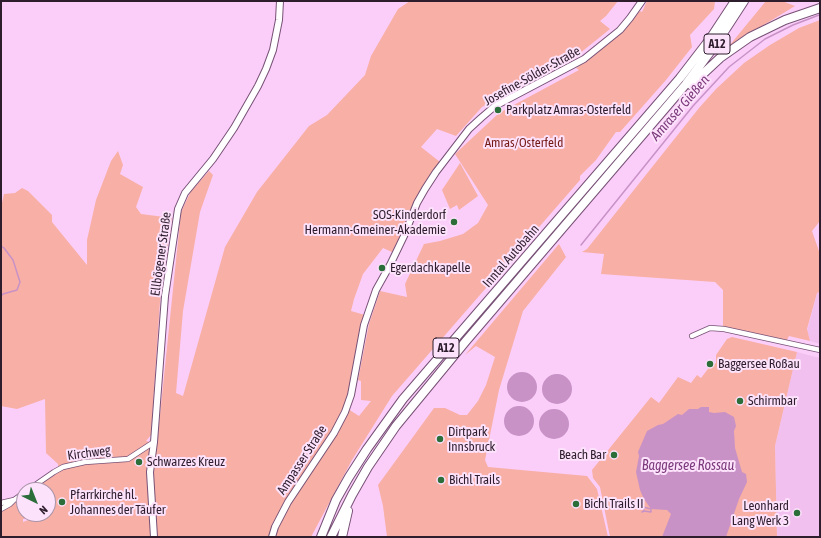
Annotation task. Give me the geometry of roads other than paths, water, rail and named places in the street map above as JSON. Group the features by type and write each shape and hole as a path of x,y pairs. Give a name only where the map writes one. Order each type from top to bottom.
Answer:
{"highway":[{"name":"Inntal Autobahn","path":"321,537 336,500 349,477 395,410 439,356 549,231 684,73 717,29 735,1"},
{"name":"Inntal Autobahn","path":"331,537 368,467 396,426 429,385 672,100 716,44 744,1"},
{"path":"672,100 684,93 720,58 744,41 785,20 820,8"},
{"path":"342,537 352,495"}],"main road":[{"name":"Ellbögener Straße","path":"154,537 150,479 165,296 178,209 185,193 217,153 234,128 258,86 273,50 279,20 280,1"},
{"name":"Josefine-Sölder-Straße","path":"351,395 364,324 376,290 390,265 421,196 439,168 469,130 495,106 584,59 620,30 642,1"},
{"name":"Ampasser Straße","path":"272,537 288,502 334,433 345,412 351,395"}],"street":[{"path":"692,336 710,328 820,350"},
{"name":"Kirchweg","path":"40,482 63,467 85,462 128,459 154,442"},
{"path":"1,503 14,500"},
{"path":"1,509 14,500"}],"water":[{"path":"522,372 528,373 536,381 536,393 528,401 522,402 516,401 508,393 507,387 508,381 516,373"},
{"path":"557,374 568,378 572,389 568,400 557,404 546,400 542,389 546,378"},
{"path":"519,406 530,410 534,421 530,432 519,436 508,432 504,421 508,410"},
{"name":"Baggersee Rossau","path":"701,407 709,407 709,412 725,412 734,417 736,426 734,431 735,448 742,472 746,474 747,482 739,499 726,537 662,537 671,514 667,510 651,509 644,499 640,490 636,472 639,456 638,452 647,431 663,424 678,414 682,415 689,409 698,409"},
{"path":"554,409 560,410 568,418 568,430 560,438 554,439 548,438 540,430 539,424 540,418 548,410"}],"waterway":[{"name":"Amraser Gießen","path":"581,245 693,106 729,67 765,39 793,25 819,15"},
{"path":"1,246 13,260 20,282 17,290 1,296"},
{"path":"642,512 644,511 643,507 651,509"},
{"path":"644,511 651,512 651,510"}],"place":[{"name":"Parkplatz Amras-Osterfeld","path":"498,110"},
{"name":"SOS-Kinderdorf Hermann-Gmeiner-Akademie","path":"454,222"},
{"name":"Egerdachkapelle","path":"382,268"},
{"name":"Baggersee Roßau","path":"710,364"},
{"name":"Schirmbar","path":"740,401"},
{"name":"Dirtpark Innsbruck","path":"440,439"},
{"name":"Beach Bar","path":"614,455"},
{"name":"Schwarzes Kreuz","path":"139,462"},
{"name":"Bichl Trails","path":"441,480"},
{"name":"Pfarrkirche hl. Johannes der Täufer","path":"62,502"},
{"name":"Bichl Trails II","path":"576,504"},
{"name":"Leonhard Lang Werk 3","path":"797,513"}],"park label":[{"name":"Amras/Osterfeld","path":"524,143"}]}
